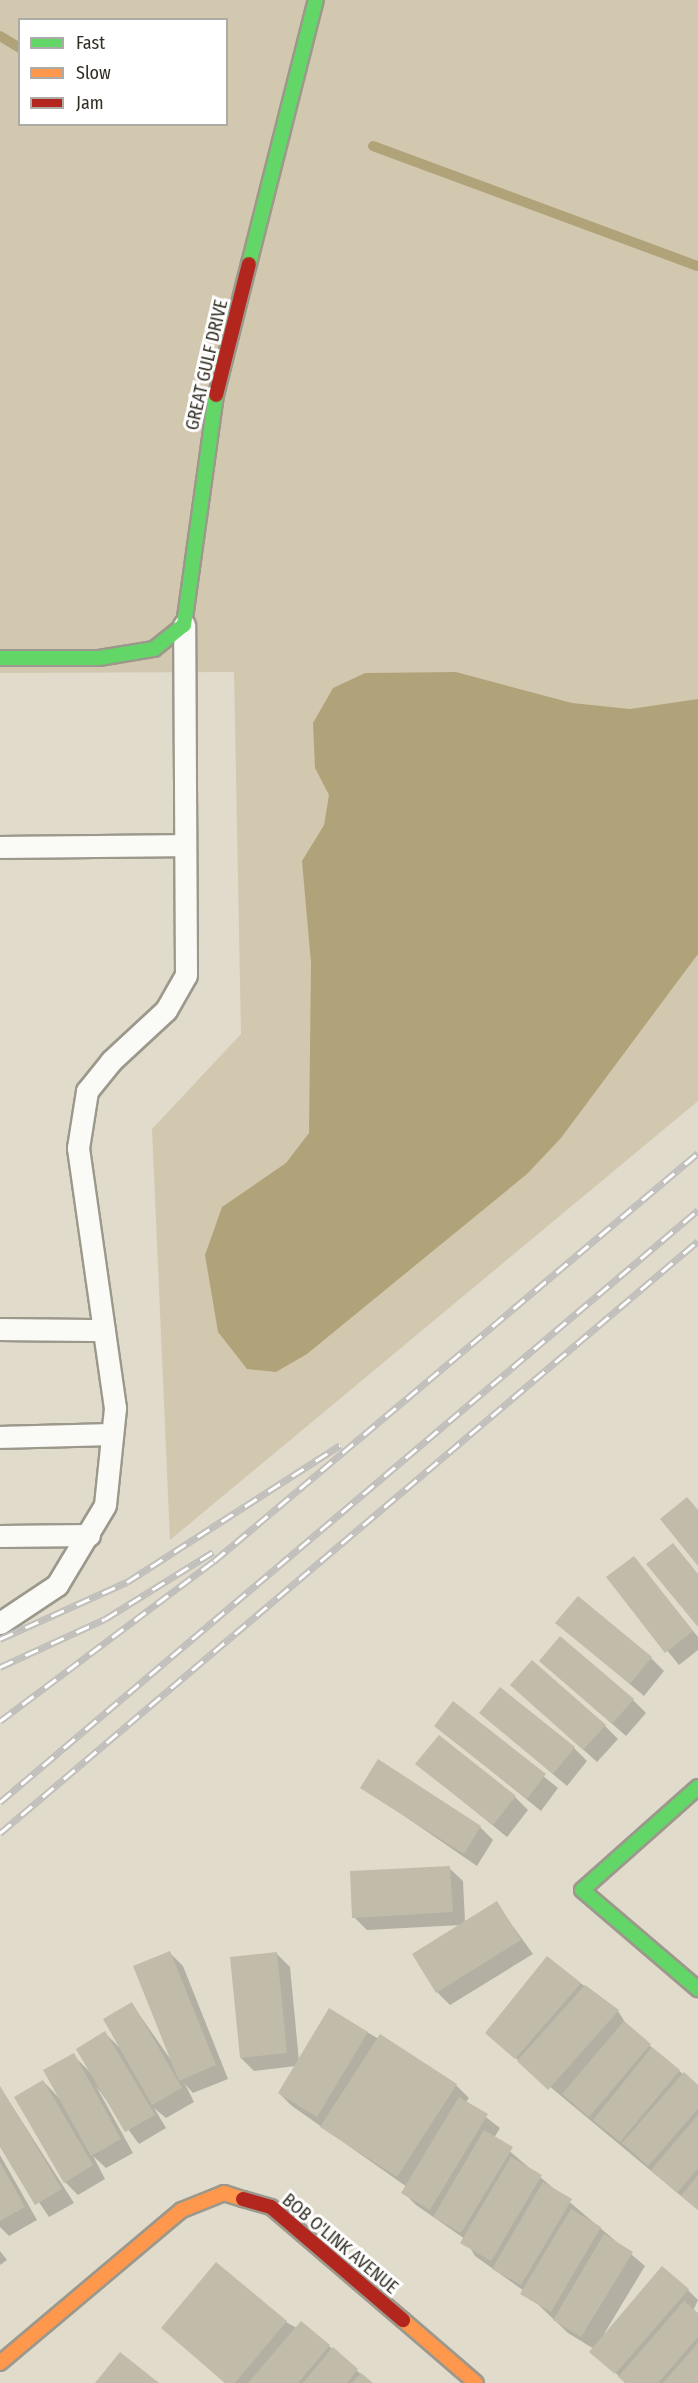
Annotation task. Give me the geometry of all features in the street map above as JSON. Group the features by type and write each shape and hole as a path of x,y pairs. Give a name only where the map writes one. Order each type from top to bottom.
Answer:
{"street":[{"name":"GREAT GULF DRIVE","path":"184,625 196,558 211,415 316,0"},
{"path":"0,658 99,658 154,649 184,625"},
{"path":"698,1787 582,1890 698,1989"},
{"name":"BOB O'LINK AVENUE","path":"0,2363 182,2210 224,2193 271,2206 476,2383"}],"lane":[{"path":"0,1623 57,1585 105,1506 115,1408 78,1148 87,1091 111,1060 160,1018 186,975 184,625"},
{"path":"0,847 185,845"},
{"path":"0,1329 104,1330"},
{"path":"0,1437 111,1434"},
{"path":"0,1536 89,1535"}],"shaded area":[{"path":"0,0 698,0 698,1101 170,1540 152,1129 241,1034 234,672 0,673"},
{"path":"456,672 572,703 630,709 698,699 698,954 561,1138 527,1174 307,1354 276,1372 247,1369 218,1332 205,1255 222,1207 286,1163 309,1133 311,963 302,861 324,825 329,795 315,768 313,723 333,688 365,673"}],"building":[{"path":"687,1497 698,1510 698,1566 660,1519"},
{"path":"673,1543 698,1574 698,1627 646,1564"},
{"path":"634,1556 693,1631 665,1653 606,1577"},
{"path":"578,1596 652,1657 630,1684 555,1623"},
{"path":"560,1636 634,1699 612,1724 539,1661"},
{"path":"532,1660 606,1725 583,1750 510,1685"},
{"path":"500,1687 575,1747 553,1774 479,1713"},
{"path":"453,1701 546,1774 527,1799 434,1726"},
{"path":"439,1735 516,1796 493,1825 415,1764"},
{"path":"378,1759 481,1826 464,1854 360,1788"},
{"path":"450,1866 453,1912 352,1918 350,1871"},
{"path":"497,1901 521,1940 436,1993 412,1954"},
{"path":"170,1951 216,2065 179,2081 133,1966"},
{"path":"277,1952 287,2053 240,2058 230,1957"},
{"path":"547,1956 581,1983 515,2059 485,2033"},
{"path":"585,1985 619,2010 548,2090 517,2061"},
{"path":"132,2002 182,2088 152,2105 103,2019"},
{"path":"329,2008 368,2032 317,2117 278,2093"},
{"path":"624,2021 651,2044 589,2117 562,2094"},
{"path":"105,2031 155,2115 125,2132 76,2049"},
{"path":"380,2034 457,2084 397,2177 320,2127"},
{"path":"652,2047 680,2070 620,2142 593,2120"},
{"path":"74,2053 121,2139 91,2156 43,2070"},
{"path":"684,2072 698,2085 698,2109 648,2166 622,2143"},
{"path":"43,2080 93,2165 64,2183 14,2097"},
{"path":"0,2086 62,2189 35,2205 0,2147"},
{"path":"459,2097 488,2114 430,2210 401,2193"},
{"path":"698,2115 698,2168 677,2193 651,2170"},
{"path":"484,2130 513,2147 461,2233 433,2217"},
{"path":"511,2157 542,2175 491,2261 460,2243"},
{"path":"0,2162 25,2207 0,2221"},
{"path":"698,2175 698,2210 681,2196"},
{"path":"543,2182 572,2199 521,2285 492,2269"},
{"path":"571,2209 601,2227 551,2312 520,2294"},
{"path":"604,2234 633,2252 581,2337 553,2320"},
{"path":"216,2262 287,2321 235,2383 225,2383 161,2328"},
{"path":"662,2266 689,2289 615,2374 589,2352"},
{"path":"684,2301 698,2313 698,2337 658,2383 626,2383 618,2377"},
{"path":"301,2321 330,2345 298,2383 248,2383"},
{"path":"698,2343 698,2383 663,2383"},
{"path":"333,2347 358,2369 347,2383 303,2383"},
{"path":"120,2352 159,2383 95,2383"},
{"path":"361,2373 373,2383 352,2383"}],"waterway":[{"path":"0,36 18,47"},
{"path":"373,146 698,266"}],"railway":[{"path":"0,1721 214,1561 698,1153"},
{"path":"0,1802 698,1210"},
{"path":"0,1833 698,1241"},
{"path":"0,1639 127,1582 340,1445"},
{"path":"0,1667 105,1619 213,1552"}],"traffic: fast":[{"path":"249,264 316,0"},
{"path":"0,658 99,658 154,649 184,625 216,395"},
{"path":"698,1787 582,1890 698,1989"}],"traffic: slow":[{"path":"0,2363 182,2210 224,2193 243,2199"},
{"path":"403,2320 476,2383"}],"traffic: jam":[{"path":"216,395 249,264"},
{"path":"243,2199 271,2207 403,2320"}]}
